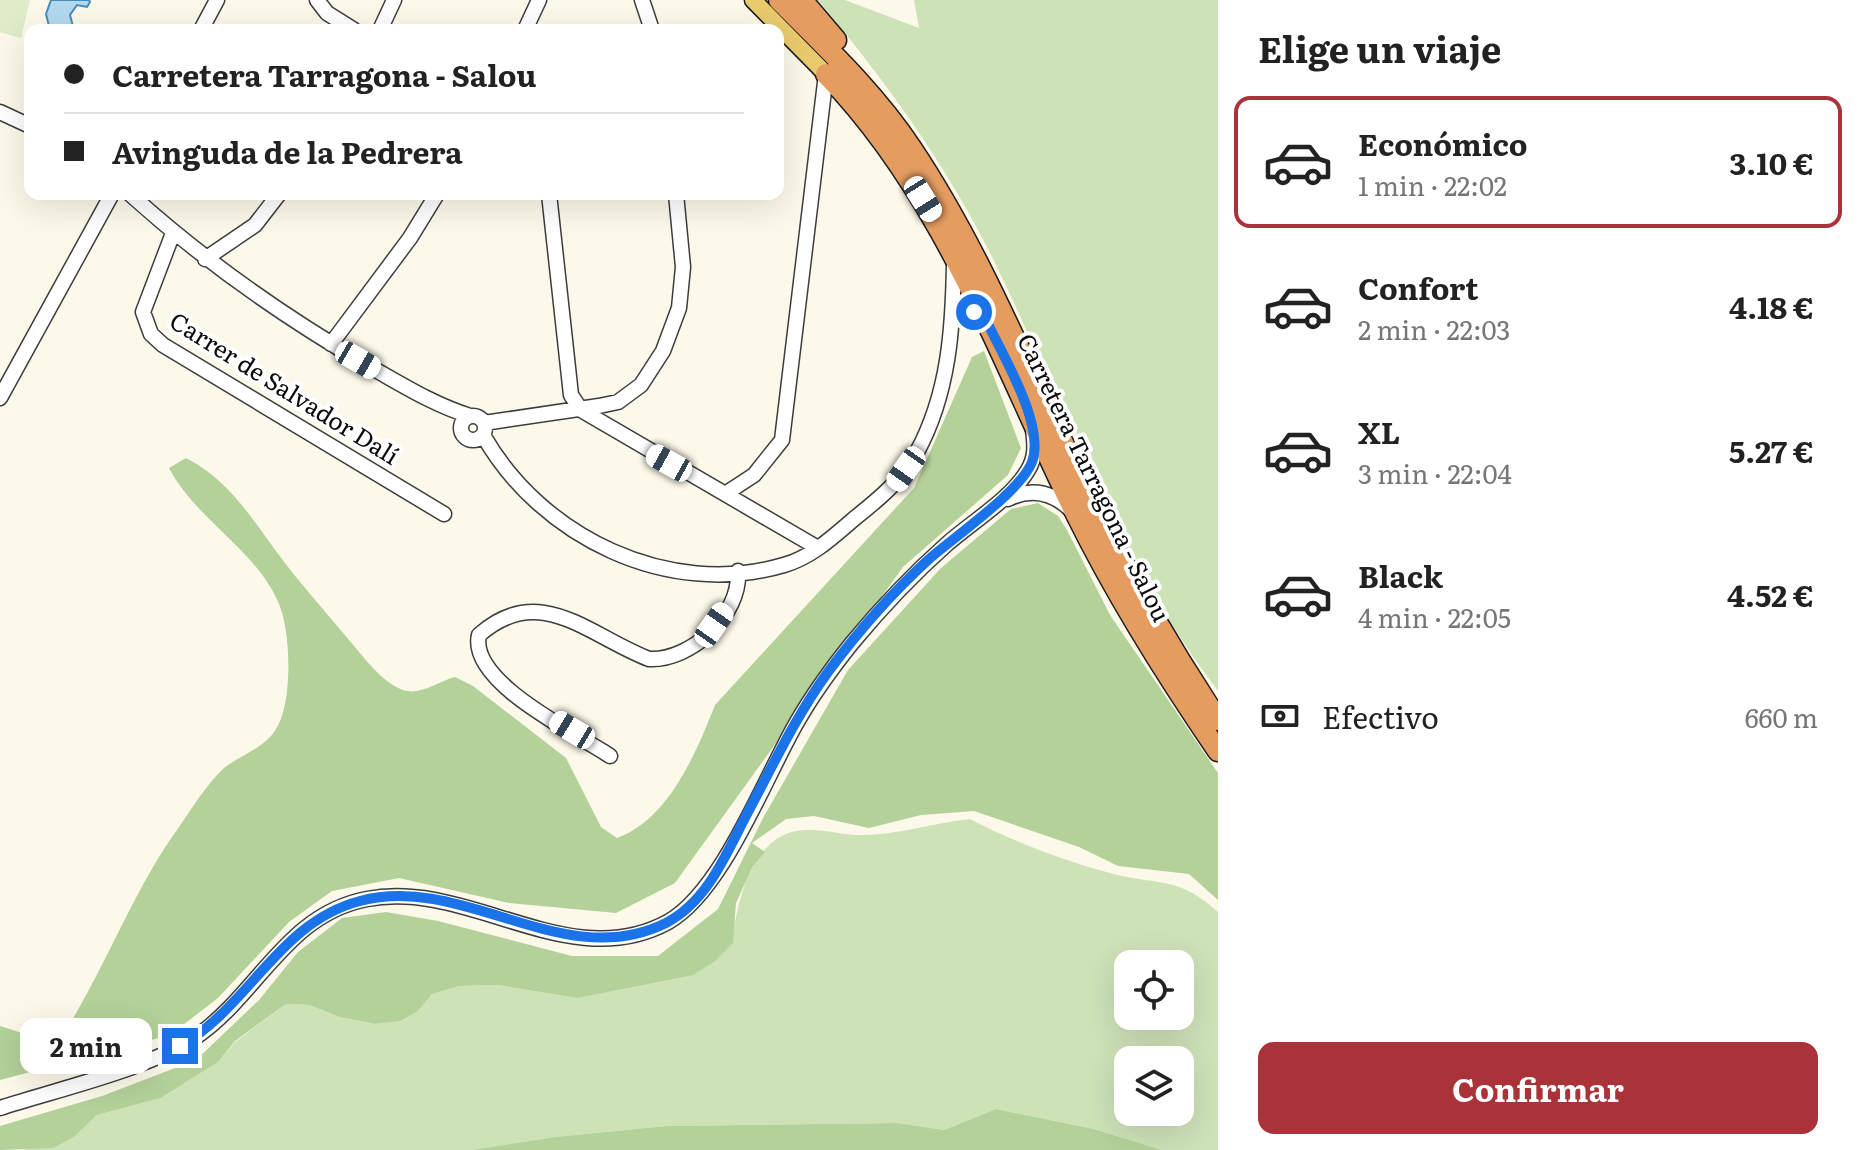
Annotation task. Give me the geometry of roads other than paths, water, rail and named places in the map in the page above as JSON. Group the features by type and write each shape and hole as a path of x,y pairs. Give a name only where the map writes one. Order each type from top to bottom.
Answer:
{"highway":[{"name":"Carretera Tarragona - Salou","path":"779,0 851,73 911,147 983,270 1092,504 1162,636 1218,720"},
{"path":"802,0 891,107 911,147"},
{"name":"Carretera Tarragona - Salou","path":"826,74 877,131 955,255 1076,514 1139,632 1218,751"}],"main road":[{"name":"Carretera Tarragona - Salou","path":"753,0 777,24"},
{"name":"Carretera Tarragona - Salou","path":"784,31 826,74"}],"street":[{"path":"204,24 217,0"},
{"path":"317,0 327,13 344,24"},
{"path":"383,24 394,0"},
{"path":"528,24 539,0"},
{"path":"642,0 650,24"},
{"path":"728,492 754,475 782,440 826,74"},
{"path":"0,112 24,123"},
{"path":"0,398 109,200"},
{"path":"137,200 205,259 331,344 465,422"},
{"path":"205,259 255,225 274,200"},
{"path":"331,344 410,238 433,200"},
{"path":"550,200 571,395 581,410 685,472 728,492 818,548"},
{"path":"465,422 462,435 480,433 618,402 641,385 663,351 679,308 683,267 677,200"},
{"name":"Carrer de Salvador Dalí","path":"173,233 143,312 151,334 163,345 444,514"},
{"path":"953,329 955,255"},
{"path":"465,422 477,416 480,433 493,456 546,512 612,551 677,572 738,571 784,565 818,548 895,484 916,453 937,403 957,317 965,312 984,316"},
{"path":"0,1108 153,1058 189,1041 218,1019 293,935 317,917 364,900 389,895 436,899 560,934 591,939 647,931 670,921 706,888 827,673 890,600 1027,472 1033,460 1033,422"},
{"path":"980,515 1016,495 1037,491 1057,498 1076,514"},
{"path":"610,756 499,682 480,657 477,645 479,635 512,612 533,610 558,615 628,651 649,659 664,660 689,650 714,625 739,585 738,571"}],"water":[{"path":"51,0 90,2 87,7 77,5 70,15 72,24 48,24 46,14"}]}
